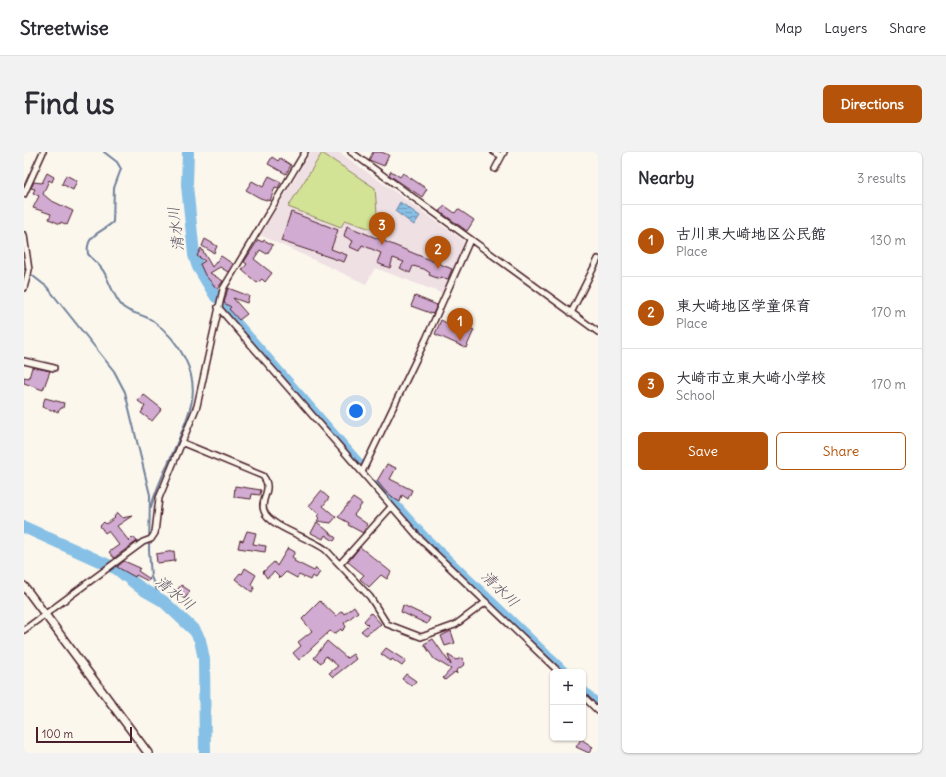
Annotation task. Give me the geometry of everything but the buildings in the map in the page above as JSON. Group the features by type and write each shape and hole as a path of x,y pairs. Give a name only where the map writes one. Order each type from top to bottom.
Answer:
{"street":[{"path":"24,194 43,152"},
{"path":"24,630 149,539 155,533 159,498 197,406 223,289 305,152"},
{"path":"351,152 598,332"},
{"path":"494,152 503,154 495,169"},
{"path":"24,235 29,272 24,288"},
{"path":"362,472 426,339 470,240"},
{"path":"571,313 598,259"},
{"path":"218,307 421,540 556,669"},
{"path":"24,361 54,368"},
{"path":"183,443 263,476 268,486 263,508 266,516 289,531 320,545 340,564 370,597 387,624 421,637 455,625 486,602"},
{"path":"340,564 391,506"},
{"path":"24,586 148,753"},
{"path":"586,699 598,711"}],"shaded area":[{"path":"311,152 339,152 464,241 444,294 375,268 366,284 260,235"}],"green space":[{"path":"322,153 375,188 377,213 371,229 345,220 341,227 288,207"}],"water":[{"path":"400,202 420,216 414,225 395,211"}],"waterway":[{"path":"104,152 117,162 121,169 114,188 113,222 92,238 89,242 88,254 102,269 123,307 153,321 179,347 185,358 192,381 193,393 187,418 160,481 151,507"},
{"name":"清水川","path":"188,152 187,185 194,255 198,267 216,297"},
{"path":"24,269 47,287 114,371 125,392 150,495 149,550 151,577 163,601"},
{"name":"清水川","path":"221,306 359,465"},
{"name":"清水川","path":"377,486 423,537 560,669"},
{"name":"清水川","path":"24,527 117,569 142,589 163,601 195,631 200,640 204,659 205,753"},
{"name":"清水川","path":"586,695 598,706"}],"place":[{"name":"大崎市立東大崎小学校","path":"382,245"},
{"name":"東大崎地区学童保育","path":"438,269"},
{"name":"古川東大崎地区公民館","path":"460,341"}]}
